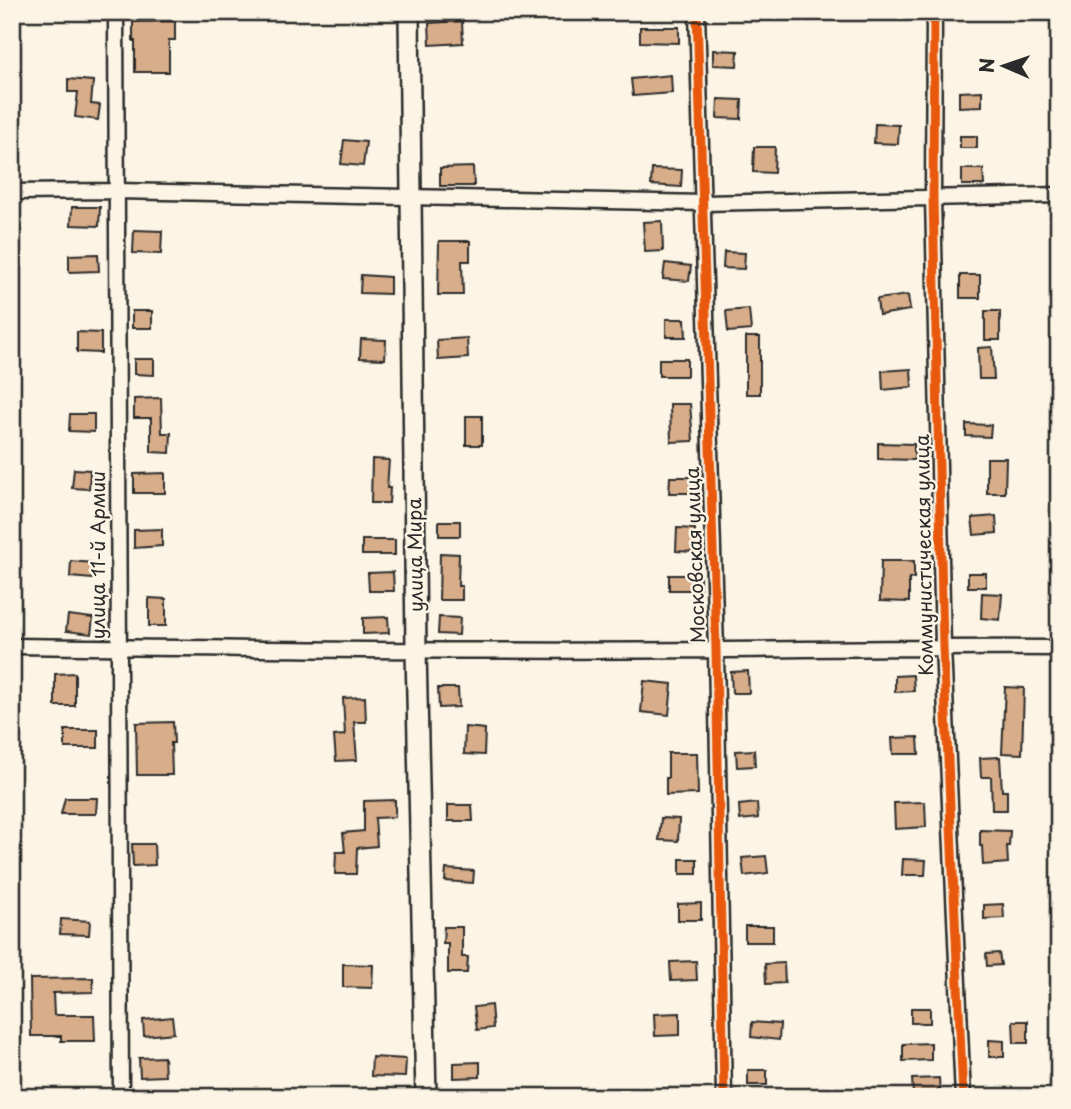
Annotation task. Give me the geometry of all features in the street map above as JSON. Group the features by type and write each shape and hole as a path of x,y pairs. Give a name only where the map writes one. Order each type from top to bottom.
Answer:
{"street":[{"name":"улица 11-й Армии","path":"116,12 121,1097"},
{"name":"улица Мира","path":"409,12 416,651 425,1097"},
{"name":"Московская улица","path":"697,12 716,650 724,1097"},
{"name":"Коммунистическая улица","path":"934,12 933,197 943,647 963,1097"},
{"path":"12,192 116,191 704,203 1059,195"},
{"path":"12,646 416,651 1059,648"}],"building":[{"path":"175,21 175,40 169,40 169,72 135,72 133,22"},
{"path":"462,21 463,43 430,45 429,23"},
{"path":"640,27 679,27 679,43 640,42"},
{"path":"713,50 738,51 737,66 713,65"},
{"path":"671,75 672,93 633,96 631,79"},
{"path":"68,79 93,81 91,104 100,105 98,120 75,117 78,92 68,92"},
{"path":"982,91 982,106 959,107 959,92"},
{"path":"718,99 742,100 741,119 717,118"},
{"path":"875,124 899,125 898,144 874,143"},
{"path":"960,136 977,136 977,148 960,148"},
{"path":"344,140 366,142 363,166 341,164"},
{"path":"754,147 775,147 774,173 753,172"},
{"path":"473,167 474,186 440,186 440,168"},
{"path":"652,169 682,170 681,187 651,185"},
{"path":"962,169 983,169 984,185 962,185"},
{"path":"72,207 100,207 99,226 71,225"},
{"path":"662,221 663,251 645,252 643,222"},
{"path":"134,230 162,231 161,254 133,253"},
{"path":"439,241 470,241 470,261 462,261 463,295 438,295"},
{"path":"724,252 745,253 744,269 723,268"},
{"path":"98,254 99,271 69,272 69,255"},
{"path":"665,263 691,266 689,281 663,279"},
{"path":"361,275 390,277 390,294 360,293"},
{"path":"960,275 980,275 980,298 960,298"},
{"path":"908,295 910,310 879,315 877,299"},
{"path":"749,309 751,330 728,332 726,311"},
{"path":"132,311 152,311 152,328 132,328"},
{"path":"985,311 1000,311 1000,340 985,340"},
{"path":"666,319 685,319 686,337 666,337"},
{"path":"77,332 101,333 101,353 77,352"},
{"path":"746,337 760,337 760,394 746,394"},
{"path":"467,338 468,358 438,360 437,340"},
{"path":"361,339 386,340 385,359 360,358"},
{"path":"992,347 994,379 979,379 978,348"},
{"path":"134,359 154,359 154,375 134,374"},
{"path":"659,359 687,359 687,376 659,376"},
{"path":"911,369 912,387 883,390 882,371"},
{"path":"161,398 162,433 171,433 170,453 151,452 151,418 134,418 134,399"},
{"path":"670,404 690,404 693,441 671,442"},
{"path":"70,414 94,414 94,432 69,431"},
{"path":"466,416 482,416 482,445 466,445"},
{"path":"966,424 991,425 990,437 966,436"},
{"path":"878,443 914,444 914,460 878,459"},
{"path":"987,458 1006,458 1005,493 987,493"},
{"path":"372,459 389,460 389,503 371,503"},
{"path":"74,469 90,470 89,489 72,488"},
{"path":"165,473 165,493 134,493 134,474"},
{"path":"670,477 696,477 695,493 669,493"},
{"path":"996,516 997,533 974,535 972,518"},
{"path":"439,521 460,521 460,536 439,536"},
{"path":"677,528 695,529 694,552 676,551"},
{"path":"162,529 162,546 134,548 134,530"},
{"path":"362,540 395,540 395,555 362,555"},
{"path":"440,553 459,554 458,586 462,586 462,600 439,600"},
{"path":"71,561 93,563 92,579 70,577"},
{"path":"881,561 914,561 914,578 909,578 909,602 880,601"},
{"path":"393,572 394,591 369,591 368,573"},
{"path":"968,573 986,573 986,587 968,587"},
{"path":"669,575 700,575 700,590 669,590"},
{"path":"982,593 1002,594 1000,620 981,618"},
{"path":"149,598 166,599 166,626 149,626"},
{"path":"68,615 93,618 91,634 66,631"},
{"path":"388,617 389,633 363,634 363,618"},
{"path":"439,617 460,618 459,635 438,634"},
{"path":"748,671 749,693 732,693 731,672"},
{"path":"75,673 75,706 55,706 55,674"},
{"path":"913,675 914,691 895,692 895,676"},
{"path":"644,681 672,684 669,715 641,712"},
{"path":"1005,687 1024,688 1022,754 1002,753"},
{"path":"438,688 458,688 459,707 439,708"},
{"path":"365,697 366,722 354,722 357,760 336,761 334,736 345,735 343,698"},
{"path":"173,722 172,775 137,775 136,723"},
{"path":"465,727 485,729 484,755 464,754"},
{"path":"65,730 98,730 98,748 65,748"},
{"path":"918,737 919,754 893,754 892,738"},
{"path":"754,750 755,766 737,767 736,751"},
{"path":"668,753 697,753 698,794 666,795"},
{"path":"1000,757 1002,791 1007,791 1007,810 992,810 991,777 981,777 980,758"},
{"path":"65,798 97,798 96,814 61,814"},
{"path":"395,800 395,817 375,818 377,846 357,848 356,874 335,874 336,852 345,852 343,833 364,831 364,801"},
{"path":"925,802 926,827 895,829 894,803"},
{"path":"757,803 758,818 740,820 739,805"},
{"path":"448,805 472,805 473,821 448,821"},
{"path":"661,818 679,819 678,841 659,840"},
{"path":"980,830 1010,831 1008,863 983,865"},
{"path":"132,844 154,844 155,865 133,866"},
{"path":"766,856 768,873 744,876 742,858"},
{"path":"680,859 697,859 697,874 680,874"},
{"path":"903,859 926,860 925,875 902,875"},
{"path":"446,869 474,871 473,883 445,881"},
{"path":"701,903 701,920 678,920 678,904"},
{"path":"1003,904 1004,918 984,919 984,905"},
{"path":"61,919 90,921 89,935 60,934"},
{"path":"745,926 773,926 773,942 745,942"},
{"path":"444,927 462,927 462,957 468,957 467,973 448,973 448,943 443,943"},
{"path":"999,953 1001,965 987,966 986,954"},
{"path":"696,961 697,980 671,981 670,962"},
{"path":"784,963 785,983 766,984 765,964"},
{"path":"343,964 373,965 372,988 343,987"},
{"path":"93,978 93,992 53,993 54,1015 94,1015 95,1041 61,1041 61,1036 31,1036 30,979"},
{"path":"491,1005 493,1028 477,1030 474,1007"},
{"path":"911,1008 930,1008 930,1023 911,1023"},
{"path":"680,1013 680,1035 655,1036 654,1014"},
{"path":"172,1017 174,1033 144,1036 143,1020"},
{"path":"1013,1021 1028,1021 1028,1043 1014,1043"},
{"path":"752,1022 780,1024 779,1040 751,1037"},
{"path":"989,1040 1004,1041 1004,1057 989,1057"},
{"path":"931,1043 931,1060 903,1061 903,1044"},
{"path":"164,1057 165,1076 140,1077 139,1058"},
{"path":"372,1057 406,1059 405,1077 371,1076"},
{"path":"480,1062 480,1077 454,1078 454,1063"},
{"path":"748,1070 767,1070 767,1085 748,1085"},
{"path":"939,1078 940,1093 913,1094 912,1079"}],"cycle path":[{"path":"697,12 716,650 724,1097"},
{"path":"934,12 933,197 943,647 963,1097"}]}
